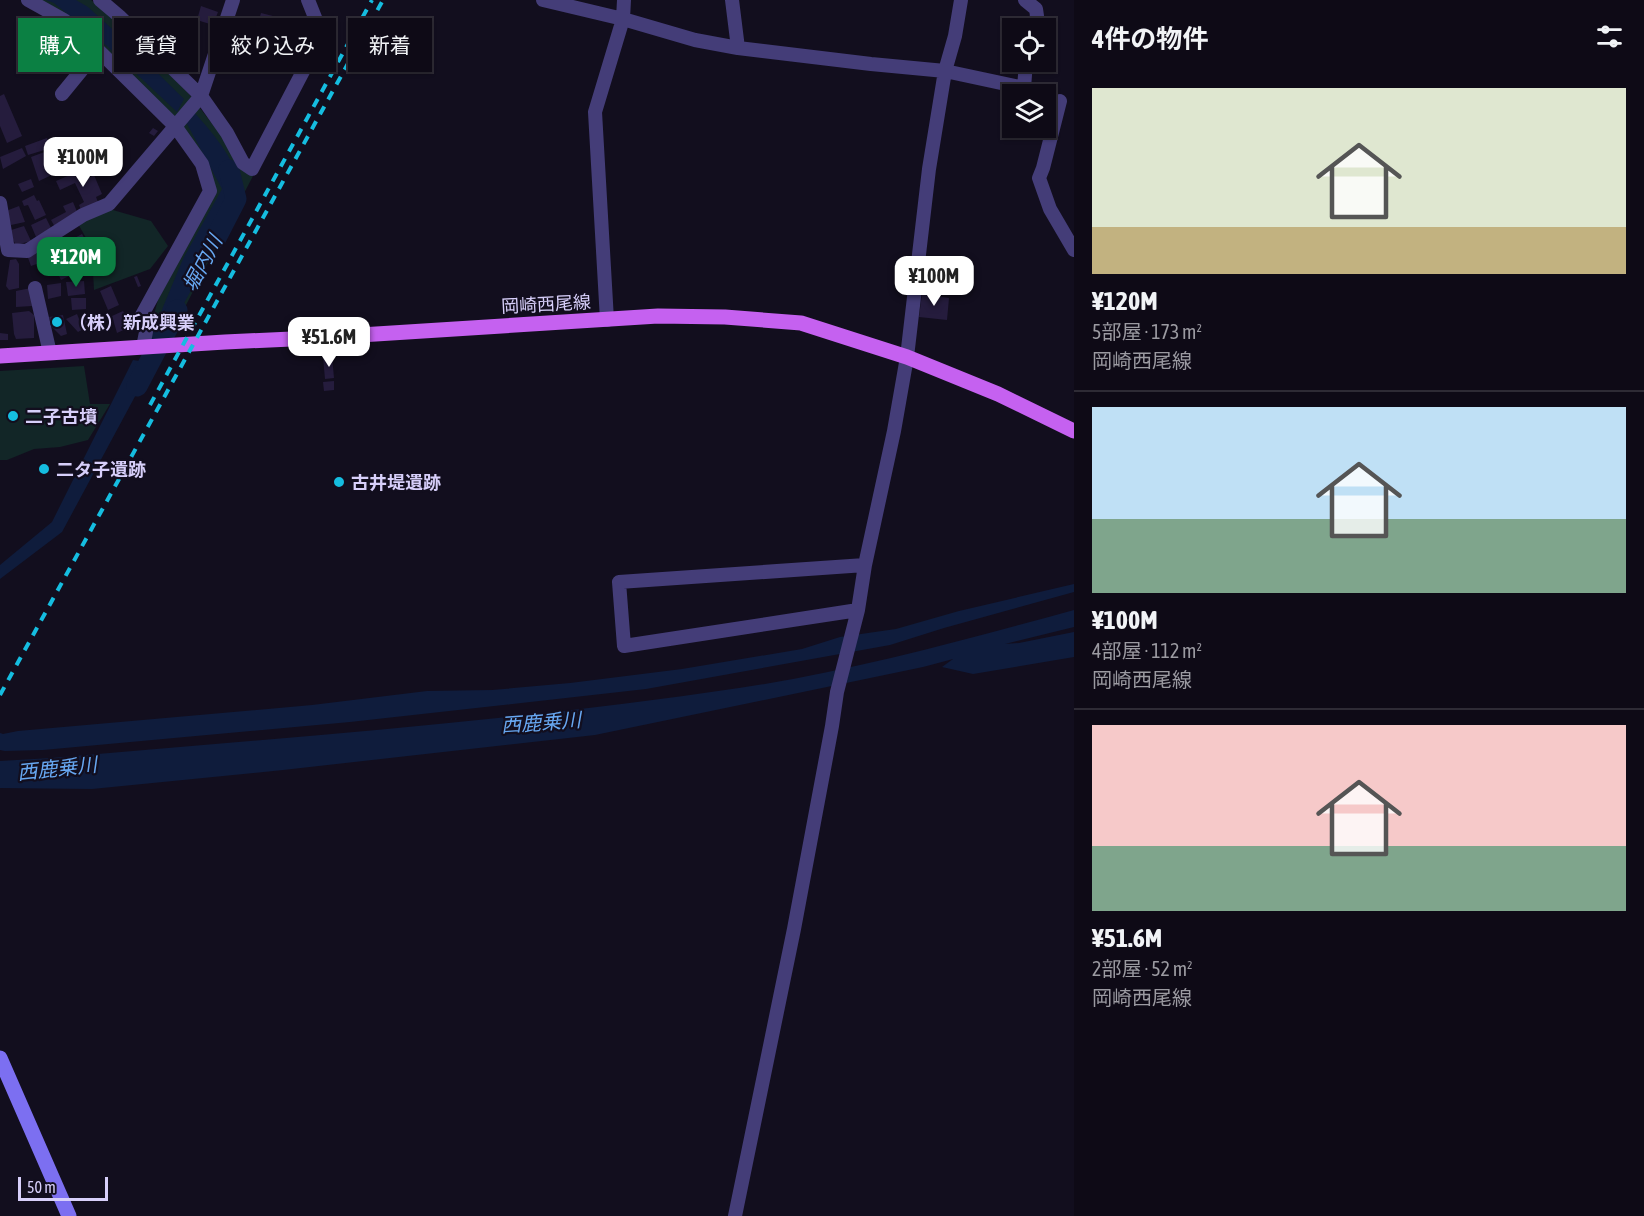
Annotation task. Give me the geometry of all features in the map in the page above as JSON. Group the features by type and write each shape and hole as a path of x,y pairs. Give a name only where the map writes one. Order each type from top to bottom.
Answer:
{"main road":[{"name":"岡崎西尾線","path":"0,356 313,339 658,316 801,323 908,357 998,394 1074,431"},
{"path":"0,1058 69,1216"}],"street":[{"path":"28,0 60,18"},
{"path":"100,0 201,96 227,133 243,163 252,169 322,35 308,0"},
{"path":"0,203 8,250 27,251 83,215 109,204 201,96 233,0"},
{"path":"543,0 623,19 694,40 738,48 945,71 1005,84"},
{"path":"607,320 595,112 623,19 624,0"},
{"path":"732,0 738,48"},
{"path":"735,1216 796,917 837,692 858,610 865,565 908,357 929,169 945,71 955,36 961,0"},
{"path":"1025,0 1036,9 1036,18"},
{"path":"102,54 175,126 202,164 210,190 142,315 146,332 153,346"},
{"path":"62,94 80,72"},
{"path":"1056,100 1074,104"},
{"path":"1060,101 1039,178 1050,209 1074,250"},
{"path":"35,288 50,353"},
{"path":"858,610 624,646 619,582 865,565"}],"green space":[{"path":"38,0 91,0 114,19 114,67 102,57 102,18 58,18"},
{"path":"119,72 168,72 189,94 227,143 239,168 253,176 172,332 149,332 158,300 211,201 186,131"},
{"path":"106,208 151,221 168,246 150,269 94,290 93,272 102,266 77,222"},
{"name":"二子古墳","path":"84,366 90,404 110,404 88,440 60,447 34,449 7,460 0,460 0,371"}],"water":[{"path":"46,0 76,0 100,18 72,18 54,3"},
{"path":"102,20 114,31 114,53 102,42"},
{"path":"135,72 157,72 184,99 177,112"},
{"path":"194,112 230,159 238,180 238,190 214,246 167,334 154,335 183,259 222,189 186,122"},
{"path":"133,360 153,363 62,532 0,579 0,565 52,522"},
{"path":"1074,584 1074,592 890,645 646,689 350,722 43,750 0,750 0,733 312,705 427,691 492,690 570,683 682,669 802,649 840,637 896,629 959,611"},
{"name":"西鹿乗川","path":"1074,610 1074,627 1005,644 1074,632 1074,657 973,674 942,667 953,659 595,735 92,789 0,788 0,761 481,720 739,688 866,664"}],"building":[{"path":"201,6 218,12 216,18 210,18 210,24 198,20"},
{"path":"261,13 273,16 272,18 260,18"},
{"path":"4,94 22,136 7,143 0,126 0,96"},
{"path":"153,128 158,131 154,136 149,133"},
{"path":"47,138 51,148 28,155 25,146"},
{"path":"22,148 26,156 3,169 0,157"},
{"path":"50,150 58,172 39,181 31,157"},
{"path":"84,169 88,178 94,175 102,194 96,197 98,202 82,212 79,205 84,202 75,183 60,190 56,181"},
{"path":"31,179 34,187 22,192 18,184"},
{"path":"34,195 46,215 35,220 28,205 24,206 22,201"},
{"path":"73,202 78,214 55,227 51,220 66,212 63,206"},
{"path":"19,206 25,222 11,225 6,211"},
{"path":"46,218 52,230 36,237 31,225"},
{"path":"24,226 31,241 16,245 8,231"},
{"path":"82,234 92,252 81,257 71,240"},
{"path":"56,238 59,243 51,248 48,245"},
{"path":"42,246 46,253 61,246 75,273 61,280 51,259 31,266 27,255"},
{"path":"16,259 19,264 19,288 9,290 6,286 10,260"},
{"path":"137,276 141,286 138,287 134,277"},
{"path":"84,281 85,294 68,296 66,282"},
{"path":"61,283 61,296 48,299 47,285"},
{"path":"111,286 119,305 108,310 100,291"},
{"path":"31,288 32,306 16,307 16,291"},
{"path":"922,294 949,298 947,320 919,317"},
{"path":"71,298 86,298 86,309 72,310"},
{"path":"29,311 34,315 34,338 16,339 12,313"},
{"path":"123,311 130,327 117,333 112,316"},
{"path":"90,312 97,328 88,331 82,317"},
{"path":"77,314 83,329 78,332 66,319"},
{"name":"（株）新成興業","path":"63,315 67,334 61,336 51,326 49,317"},
{"path":"0,333 8,334 8,340 0,340"},
{"path":"332,356 334,378 325,379 323,357"},
{"path":"334,381 334,390 324,391 323,382"}],"waterway":[{"name":"堀内川","path":"216,238 236,199 229,170"},
{"name":"堀内川","path":"137,386 177,310"}],"railway":[{"path":"150,405 372,0"},
{"path":"0,695 383,0"}],"place":[{"name":"（株）新成興業","path":"57,322"},
{"name":"二子古墳","path":"13,416"},
{"name":"二タ子遺跡","path":"44,469"},
{"name":"古井堤遺跡","path":"339,482"}]}
